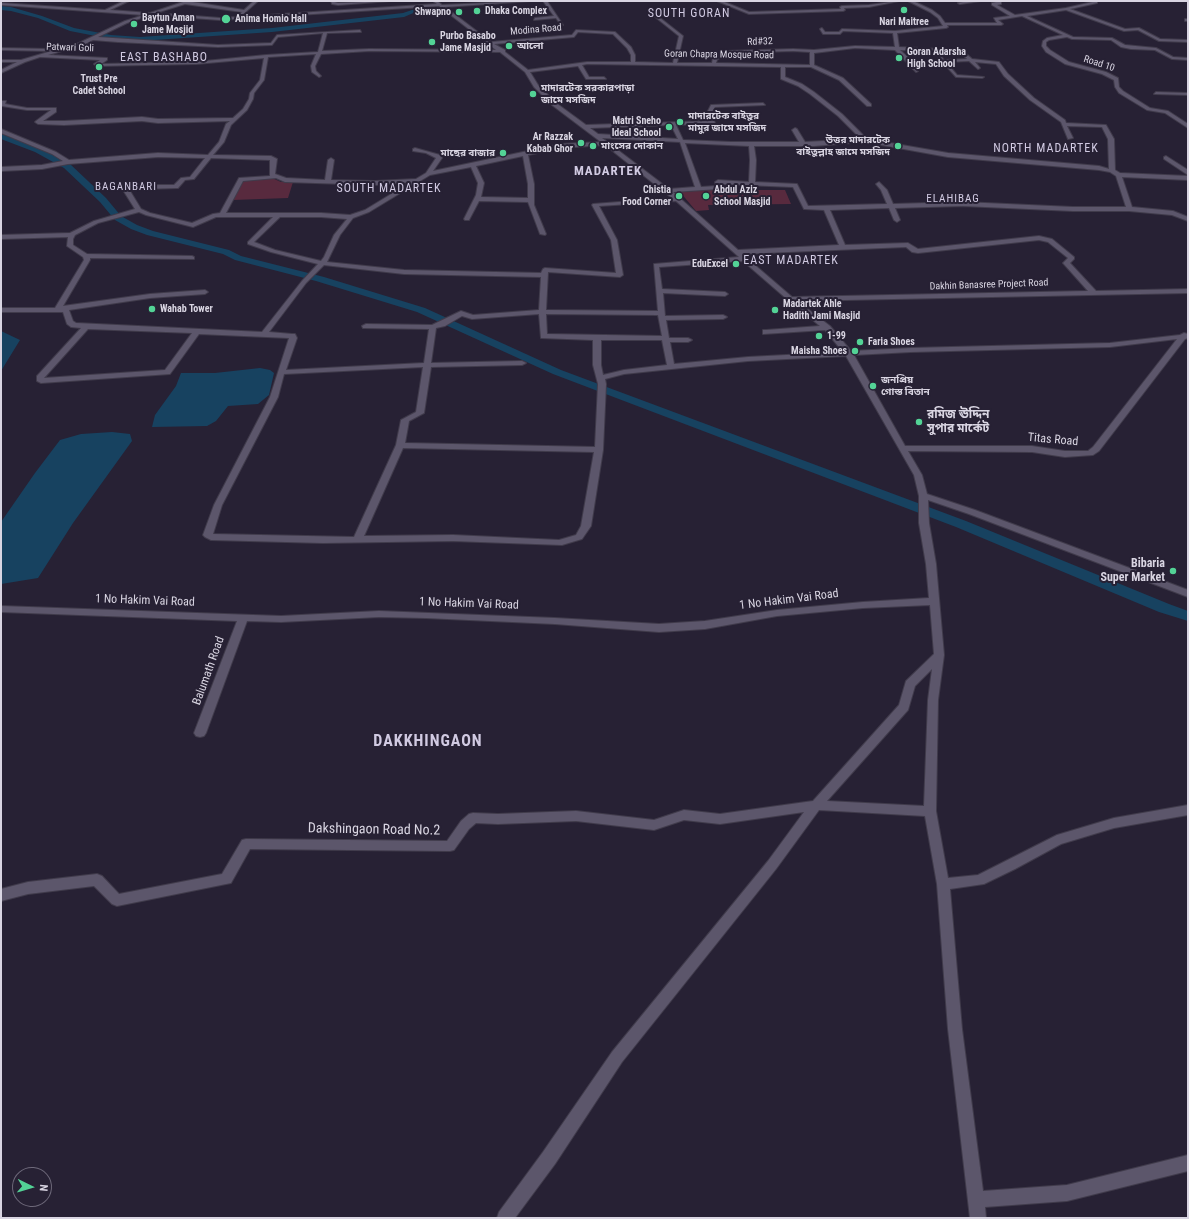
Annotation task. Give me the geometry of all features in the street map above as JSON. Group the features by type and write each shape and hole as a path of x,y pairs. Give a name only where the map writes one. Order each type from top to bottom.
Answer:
{"street":[{"path":"104,11 128,1"},
{"path":"238,18 256,1"},
{"path":"333,1 333,4 338,4 389,1"},
{"path":"435,1 527,70 536,86 554,104 668,191 790,299 827,328 849,354 904,448 918,475 923,500 924,523 931,564 939,655 933,700 930,811 943,884 955,1029 978,1218"},
{"path":"1,4 220,19 529,1"},
{"path":"545,1 562,24"},
{"path":"719,1 749,13 759,13 843,10 842,7 874,6 897,1"},
{"path":"911,1 931,11 945,24 1001,24 995,19 1066,8 1096,2 1095,1"},
{"path":"960,3 979,1"},
{"path":"997,1 1000,3 993,4 1014,16"},
{"path":"1,72 23,61 81,44 122,24 188,2 245,11"},
{"path":"1066,8 1125,30 1138,29 1159,40 1188,41"},
{"path":"655,15 681,36 675,64"},
{"path":"1022,15 1068,36 1076,38 1112,39 1123,46 1131,48 1156,48 1172,58 1188,59"},
{"path":"535,19 557,18"},
{"path":"822,29 823,33 840,33 842,30 895,32 945,28 945,24"},
{"path":"94,37 118,41 218,46 272,44 276,36 360,31"},
{"name":"Modina Road","path":"490,43 574,36 576,31 614,33 630,47 633,55 633,63"},
{"path":"319,76 314,71 313,66 320,52 325,32"},
{"path":"895,32 897,49 912,64 916,71"},
{"name":"Road 10","path":"1068,36 1048,39 1044,42 1044,46 1048,52 1067,63 1104,73 1116,79 1117,87 1121,92 1149,108 1166,112 1188,126"},
{"path":"869,105 841,79 812,66 813,51 855,47 962,51 978,68"},
{"path":"1,49 62,50"},
{"path":"503,51 393,49 266,56 262,80 252,93 251,99 245,110 229,124 226,134 192,178 183,179 176,186 143,187 126,190 139,210 148,214 193,225 215,215 351,217 367,211 428,174 561,146 606,143"},
{"path":"934,50 956,76 982,78"},
{"name":"Rd#32","path":"714,64 716,58 725,52 813,51"},
{"name":"Patwari Goli","path":"39,56 105,59 96,65 188,64 266,56"},
{"path":"943,61 970,60 997,63 1006,75 1032,99 1057,116 1065,124 1070,138"},
{"path":"1,61 23,61"},
{"name":"Goran Chapra Mosque Road","path":"527,70 579,64 633,63 812,66"},
{"path":"579,64 588,78 604,78"},
{"path":"783,65 783,78 800,85 812,93 840,115 865,140"},
{"path":"1156,93 1188,94"},
{"path":"1,102 4,102 2,105 27,109 54,109 54,111 38,122 64,123 132,119 158,121 234,119"},
{"path":"585,127 713,122 709,113 713,106 764,104"},
{"path":"673,124 682,142 699,189"},
{"path":"1065,124 1104,126 1111,139 1112,171"},
{"path":"794,130 802,144"},
{"path":"1,131 54,153 66,162"},
{"path":"597,136 682,142 751,144 841,143 865,140 981,160 1085,167 1112,171 1119,175 1188,178"},
{"path":"751,144 753,151 752,183"},
{"path":"416,150 438,156 439,158 428,174"},
{"path":"525,154 531,184 531,205 543,234"},
{"path":"1,169 66,162 158,156 210,156 273,158 272,175 279,179 292,181 328,180 375,183 417,180"},
{"path":"1166,158 1188,173"},
{"path":"328,180 331,160"},
{"path":"467,219 481,183 473,165"},
{"path":"1119,175 1129,209"},
{"path":"222,215 240,179 275,176"},
{"path":"668,191 719,188 718,182 752,183 795,186 806,208 972,204 1073,209 1129,209 1173,213 1188,219"},
{"path":"879,184 884,190 897,220"},
{"path":"476,199 531,200"},
{"path":"677,199 595,205 614,240 620,275 545,270 542,312 544,336 688,340"},
{"path":"826,208 843,247"},
{"path":"1,237 72,235 84,227 139,210"},
{"path":"278,215 250,243 273,251 322,263 404,272 544,275"},
{"path":"264,334 304,282 330,254 337,235 351,217"},
{"path":"72,235 70,239 70,246 86,256 192,258"},
{"path":"736,252 908,245 914,251 918,251 1040,238 1046,239 1072,258 1066,263 1094,293"},
{"path":"58,309 84,268 87,260 86,256"},
{"path":"671,367 662,315 656,266 745,259"},
{"path":"660,291 725,294"},
{"name":"Dakhin Banasree Project Road","path":"790,299 1188,291"},
{"path":"1,310 58,309 150,296 205,292"},
{"path":"58,309 66,310 70,322 74,325 86,327 292,336 293,338 274,398 218,505 208,535 211,537 323,540 453,538 559,543 570,541 579,537 586,526 599,450 601,385 597,365 597,338"},
{"path":"366,326 433,327 442,324 461,313 472,317 542,312 723,317"},
{"path":"86,327 40,378 41,382 167,372 197,332"},
{"path":"358,539 400,445 405,420 420,414 433,327"},
{"path":"766,332 827,328"},
{"name":"Titas Road","path":"904,448 1032,449 1065,454 1090,453 1096,450 1185,336 1188,330"},
{"path":"601,385 624,372 748,359 1110,344 1185,336"},
{"path":"281,372 427,365 522,363"},
{"path":"400,445 599,450"},
{"path":"923,500 972,512 1188,594"},
{"name":"1 No Hakim Vai Road","path":"1,609 282,619 379,614 426,615 659,628 705,625 785,612 863,605 934,601"},
{"name":"Balumath Road","path":"200,733 242,618"},
{"path":"505,1218 549,1158 617,1057 772,865 816,805 904,707 910,684 939,655"},
{"name":"Dakshingaon Road No.2","path":"1,895 28,888 97,880 117,900 226,880 246,844 450,846 472,818 498,819 576,816 654,825 684,815 720,819 816,805 930,811"},
{"path":"943,884 979,880 1064,838 1114,823 1188,810"},
{"path":"976,1200 1067,1193 1188,1163"}],"shaded area":[{"path":"272,178 281,182 293,182 288,198 233,200 243,180"},
{"path":"721,189 785,190 791,204 708,205 709,210 696,211 680,192"}],"water":[{"path":"1,331 20,340 1,371"},
{"path":"260,368 270,370 274,373 269,395 258,404 228,406 216,421 207,426 152,427 155,415 176,386 181,373 215,373"},
{"path":"112,432 130,434 132,441 73,523 38,578 1,584 1,522 35,473 60,440 81,434"}],"waterway":[{"path":"1,8 11,9 40,17 72,30 111,37 140,39 272,30 404,15 415,11"},
{"path":"1,136 38,150 67,166 103,200 118,218 134,227 150,233 226,252 238,258 320,279 421,310 557,372 961,524 1164,608 1188,616"}],"place":[{"name":"Nari Maitree","path":"904,10"},
{"name":"Dhaka Complex","path":"477,11"},
{"name":"Shwapno","path":"459,12"},
{"name":"Anima Homio Hall","path":"226,19"},
{"name":"Baytun Aman Jame Mosjid","path":"134,24"},
{"name":"Purbo Basabo Jame Masjid","path":"432,42"},
{"name":"আলো","path":"509,46"},
{"name":"Goran Adarsha High School","path":"899,58"},
{"name":"Trust Pre Cadet School","path":"99,67"},
{"name":"মাদারটেক সরকারপাড়া জামে মসজিদ","path":"533,94"},
{"name":"মাদারটেক বাইতুর মামুর জামে মসজিদ","path":"680,122"},
{"name":"Matri Sneho Ideal School","path":"669,127"},
{"name":"Ar Razzak Kabab Ghor","path":"581,143"},
{"name":"মাংসের দোকান","path":"593,146"},
{"name":"উত্তর মাদারটেক বাইতুল্লাহ জামে মসজিদ","path":"898,146"},
{"name":"মাছের বাজার","path":"503,153"},
{"name":"Chistia Food Corner","path":"679,196"},
{"name":"Abdul Aziz School Masjid","path":"706,196"},
{"name":"EduExcel","path":"736,264"},
{"name":"Wahab Tower","path":"152,309"},
{"name":"Madartek Ahle Hadith Jami Masjid","path":"775,310"},
{"name":"1-99","path":"819,336"},
{"name":"Faria Shoes","path":"860,342"},
{"name":"Maisha Shoes","path":"855,351"},
{"name":"জনপ্রিয় গোস্ত বিতান","path":"873,386"},
{"name":"রমিজ ঊদ্দিন সুপার মার্কেট","path":"919,422"},
{"name":"Bibaria Super Market","path":"1173,571"}],"district":[{"name":"SOUTH GORAN","path":"689,14"},
{"name":"EAST BASHABO","path":"164,58"},
{"name":"NORTH MADARTEK","path":"1046,149"},
{"name":"MADARTEK","path":"608,172"},
{"name":"BAGANBARI","path":"126,187"},
{"name":"SOUTH MADARTEK","path":"389,189"},
{"name":"ELAHIBAG","path":"953,199"},
{"name":"EAST MADARTEK","path":"791,261"},
{"name":"DAKKHINGAON","path":"428,742"}]}
